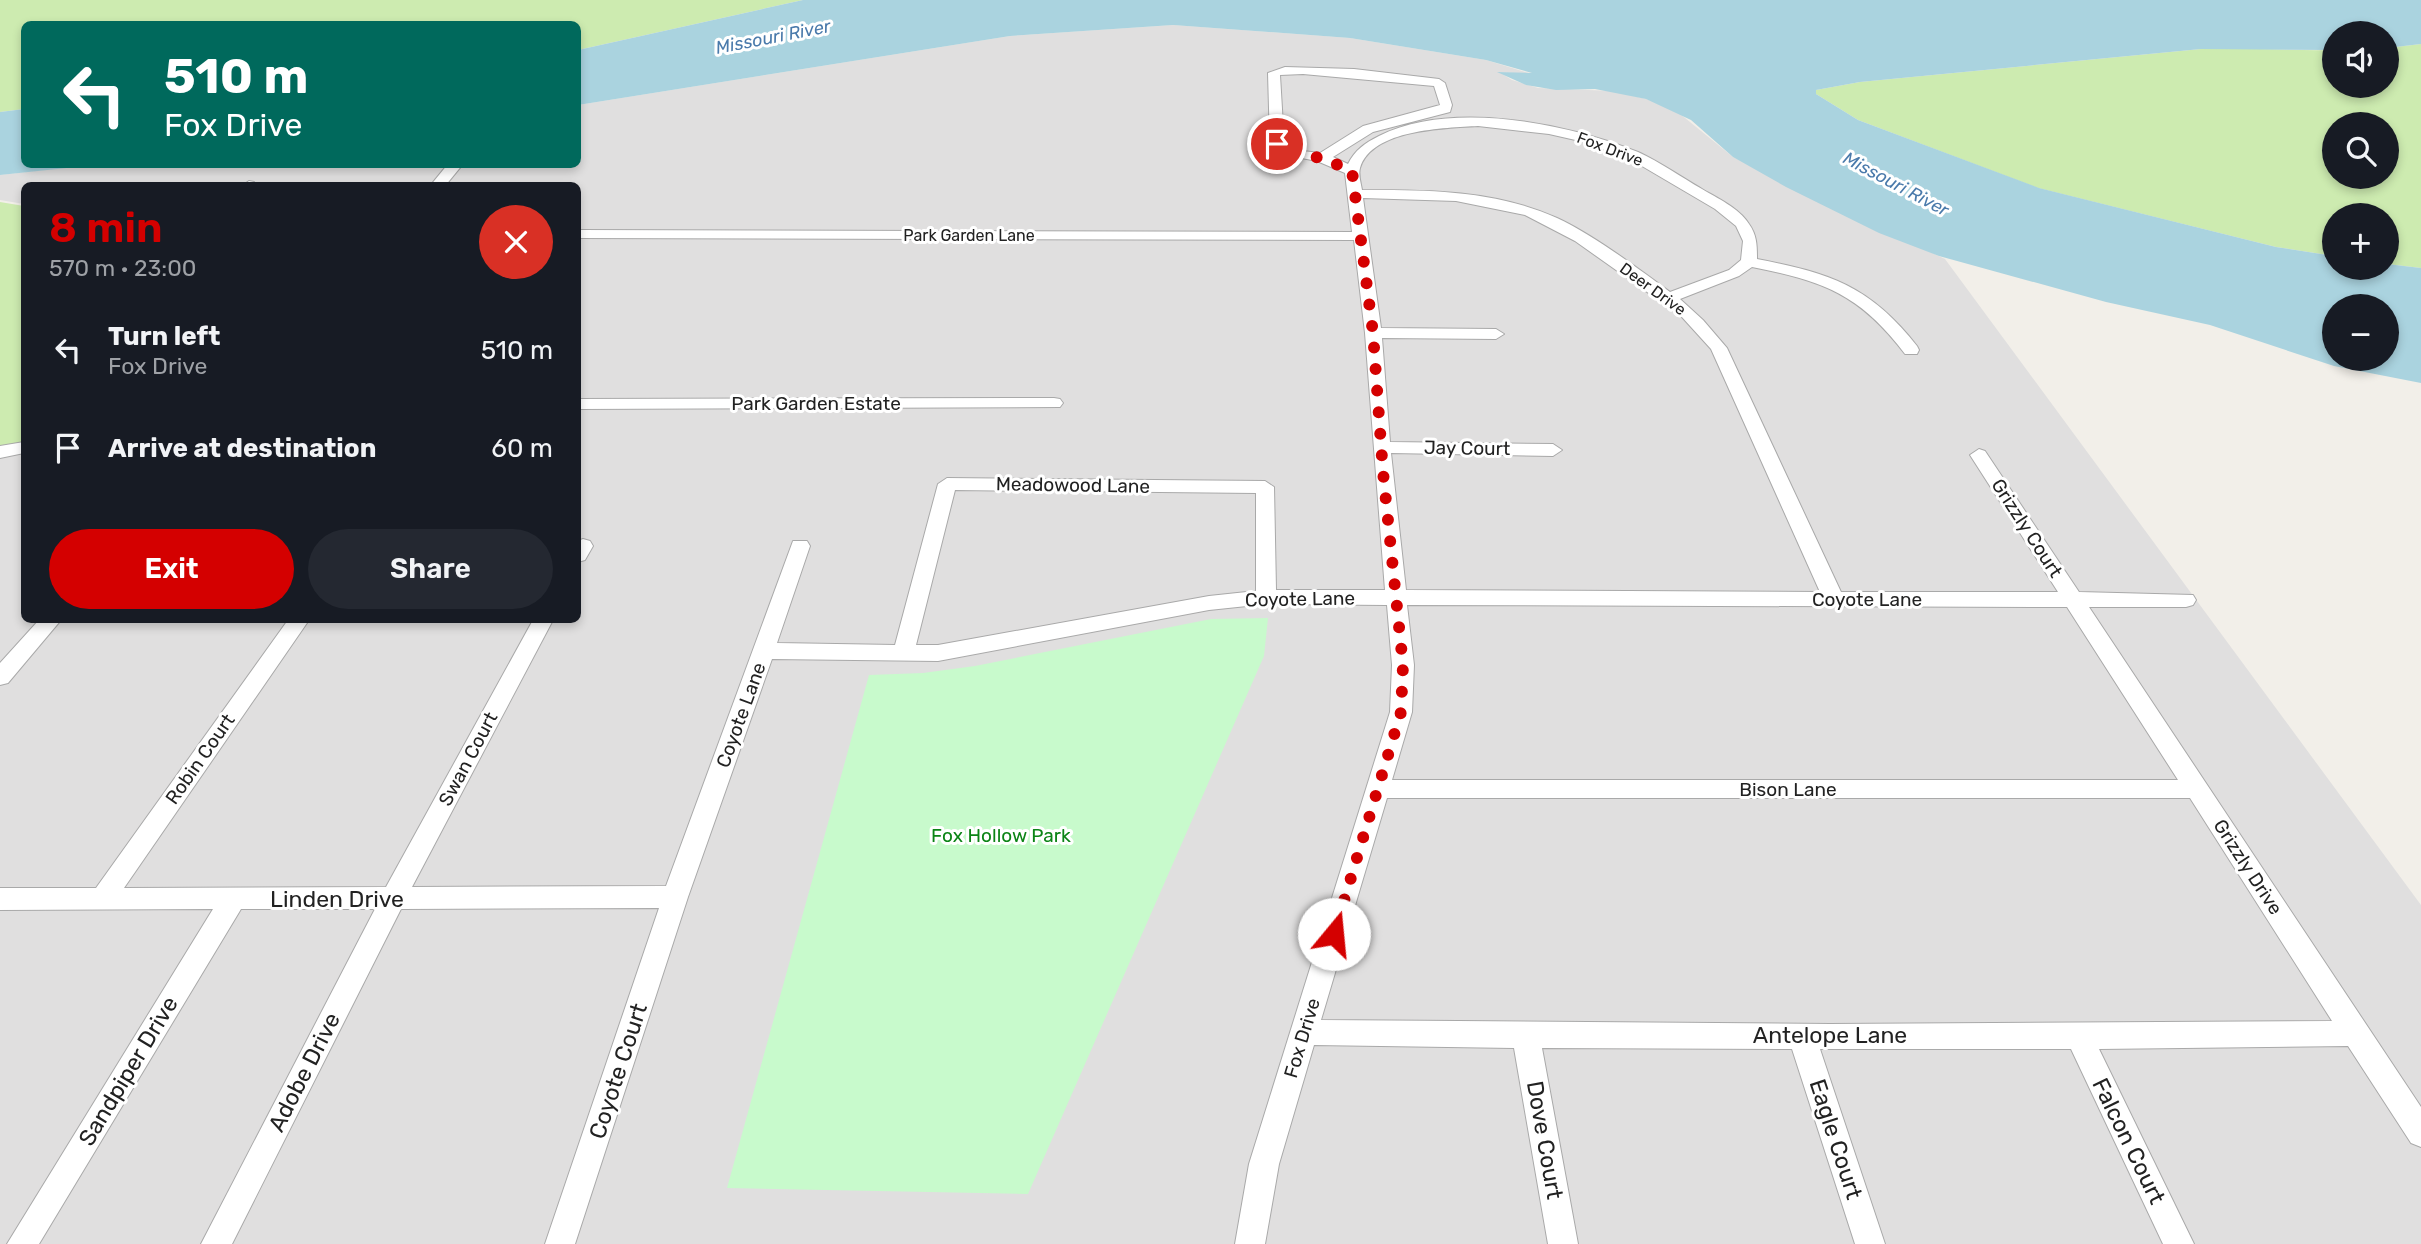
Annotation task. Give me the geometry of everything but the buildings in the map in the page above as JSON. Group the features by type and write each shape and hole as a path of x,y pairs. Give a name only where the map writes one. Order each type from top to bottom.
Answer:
{"street":[{"path":"1322,158 1367,129 1445,109 1441,86 1434,82 1316,69 1274,72 1277,144 1288,153 1322,158 1352,171"},
{"name":"Fox Drive","path":"1250,1244 1264,1164 1401,712 1403,665 1381,447 1373,333 1352,171 1359,155 1396,133 1424,125 1478,121 1549,130 1584,138 1635,156 1720,206 1742,224 1750,241 1749,262"},
{"path":"440,182 453,168"},
{"name":"Deer Drive","path":"1355,194 1468,197 1513,206 1556,223 1671,297 1702,325 1719,348 1834,599"},
{"name":"Park Garden Lane","path":"581,234 1360,236"},
{"path":"1671,297 1734,273 1749,262 1803,272 1848,290 1871,303 1895,326 1912,350"},
{"path":"1373,333 1496,334"},
{"name":"Park Garden Estate","path":"581,404 1054,402"},
{"name":"Jay Court","path":"1381,447 1553,450"},
{"path":"0,452 21,448"},
{"name":"Grizzly Court","path":"1979,455 2074,601"},
{"name":"Meadowood Lane","path":"903,654 947,484 1265,487 1266,597"},
{"path":"764,651 800,546"},
{"name":"Coyote Lane","path":"675,898 764,651 938,653 1209,603 1266,597 2186,600"},
{"name":"Grizzly Drive","path":"2074,601 2421,1133"},
{"path":"0,677 48,623"},
{"name":"Robin Court","path":"102,899 297,623"},
{"name":"Swan Court","path":"393,900 541,623"},
{"name":"Bison Lane","path":"1379,789 2197,789"},
{"name":"Linden Drive","path":"0,899 675,898"},
{"name":"Coyote Court","path":"560,1244 675,898"},
{"name":"Sandpiper Drive","path":"22,1244 233,899"},
{"name":"Adobe Drive","path":"216,1244 393,900"},
{"name":"Antelope Lane","path":"1304,1031 1526,1036 2079,1037 2357,1033"},
{"name":"Eagle Court","path":"1801,1035 1870,1244"},
{"name":"Dove Court","path":"1526,1036 1563,1244"},
{"name":"Falcon Court","path":"2079,1037 2179,1244"}],"shaded area":[{"path":"1173,25 1350,38 1486,60 1532,74 1499,72 1512,80 1538,88 1613,91 1674,109 1733,157 1945,259 2421,905 2421,1244 0,1244 0,448 21,444 21,623 581,623 581,182 21,182 21,204 0,200 0,175 60,168 581,168 581,105 1010,36"}],"green space":[{"path":"0,0 803,0 581,49 581,21 21,21 21,109 0,112"},
{"path":"2421,44 2421,268 2399,265 2399,203 2322,203 2322,254 2276,247 2038,188 1858,120 1816,94 1816,90 1860,82 2218,49 2322,50 2322,98 2399,98 2399,47"},
{"path":"0,202 21,206 21,444 0,448"},
{"name":"Fox Hollow Park","path":"1268,618 1264,656 1028,1194 727,1188 869,675 923,673 975,666 1211,619"}],"water":[{"name":"Missouri River","path":"803,0 2421,0 2421,44 2399,47 2399,21 2322,21 2322,50 2201,49 1860,82 1816,90 1816,94 1858,120 2039,188 2276,247 2322,254 2322,280 2399,280 2399,265 2421,268 2421,383 2360,371 2399,371 2399,294 2322,294 2322,362 2210,325 2106,302 1939,256 1879,233 1786,187 1733,157 1691,120 1646,99 1595,89 1556,90 1526,85 1497,72 1532,73 1486,60 1350,38 1173,25 1010,36 581,105 581,49"},
{"path":"21,109 21,168 66,168 0,175 0,112"}],"route":[{"path":"1277,144 1288,153 1322,158 1352,171 1373,333 1383,472 1403,665 1401,712 1334,934"}]}
